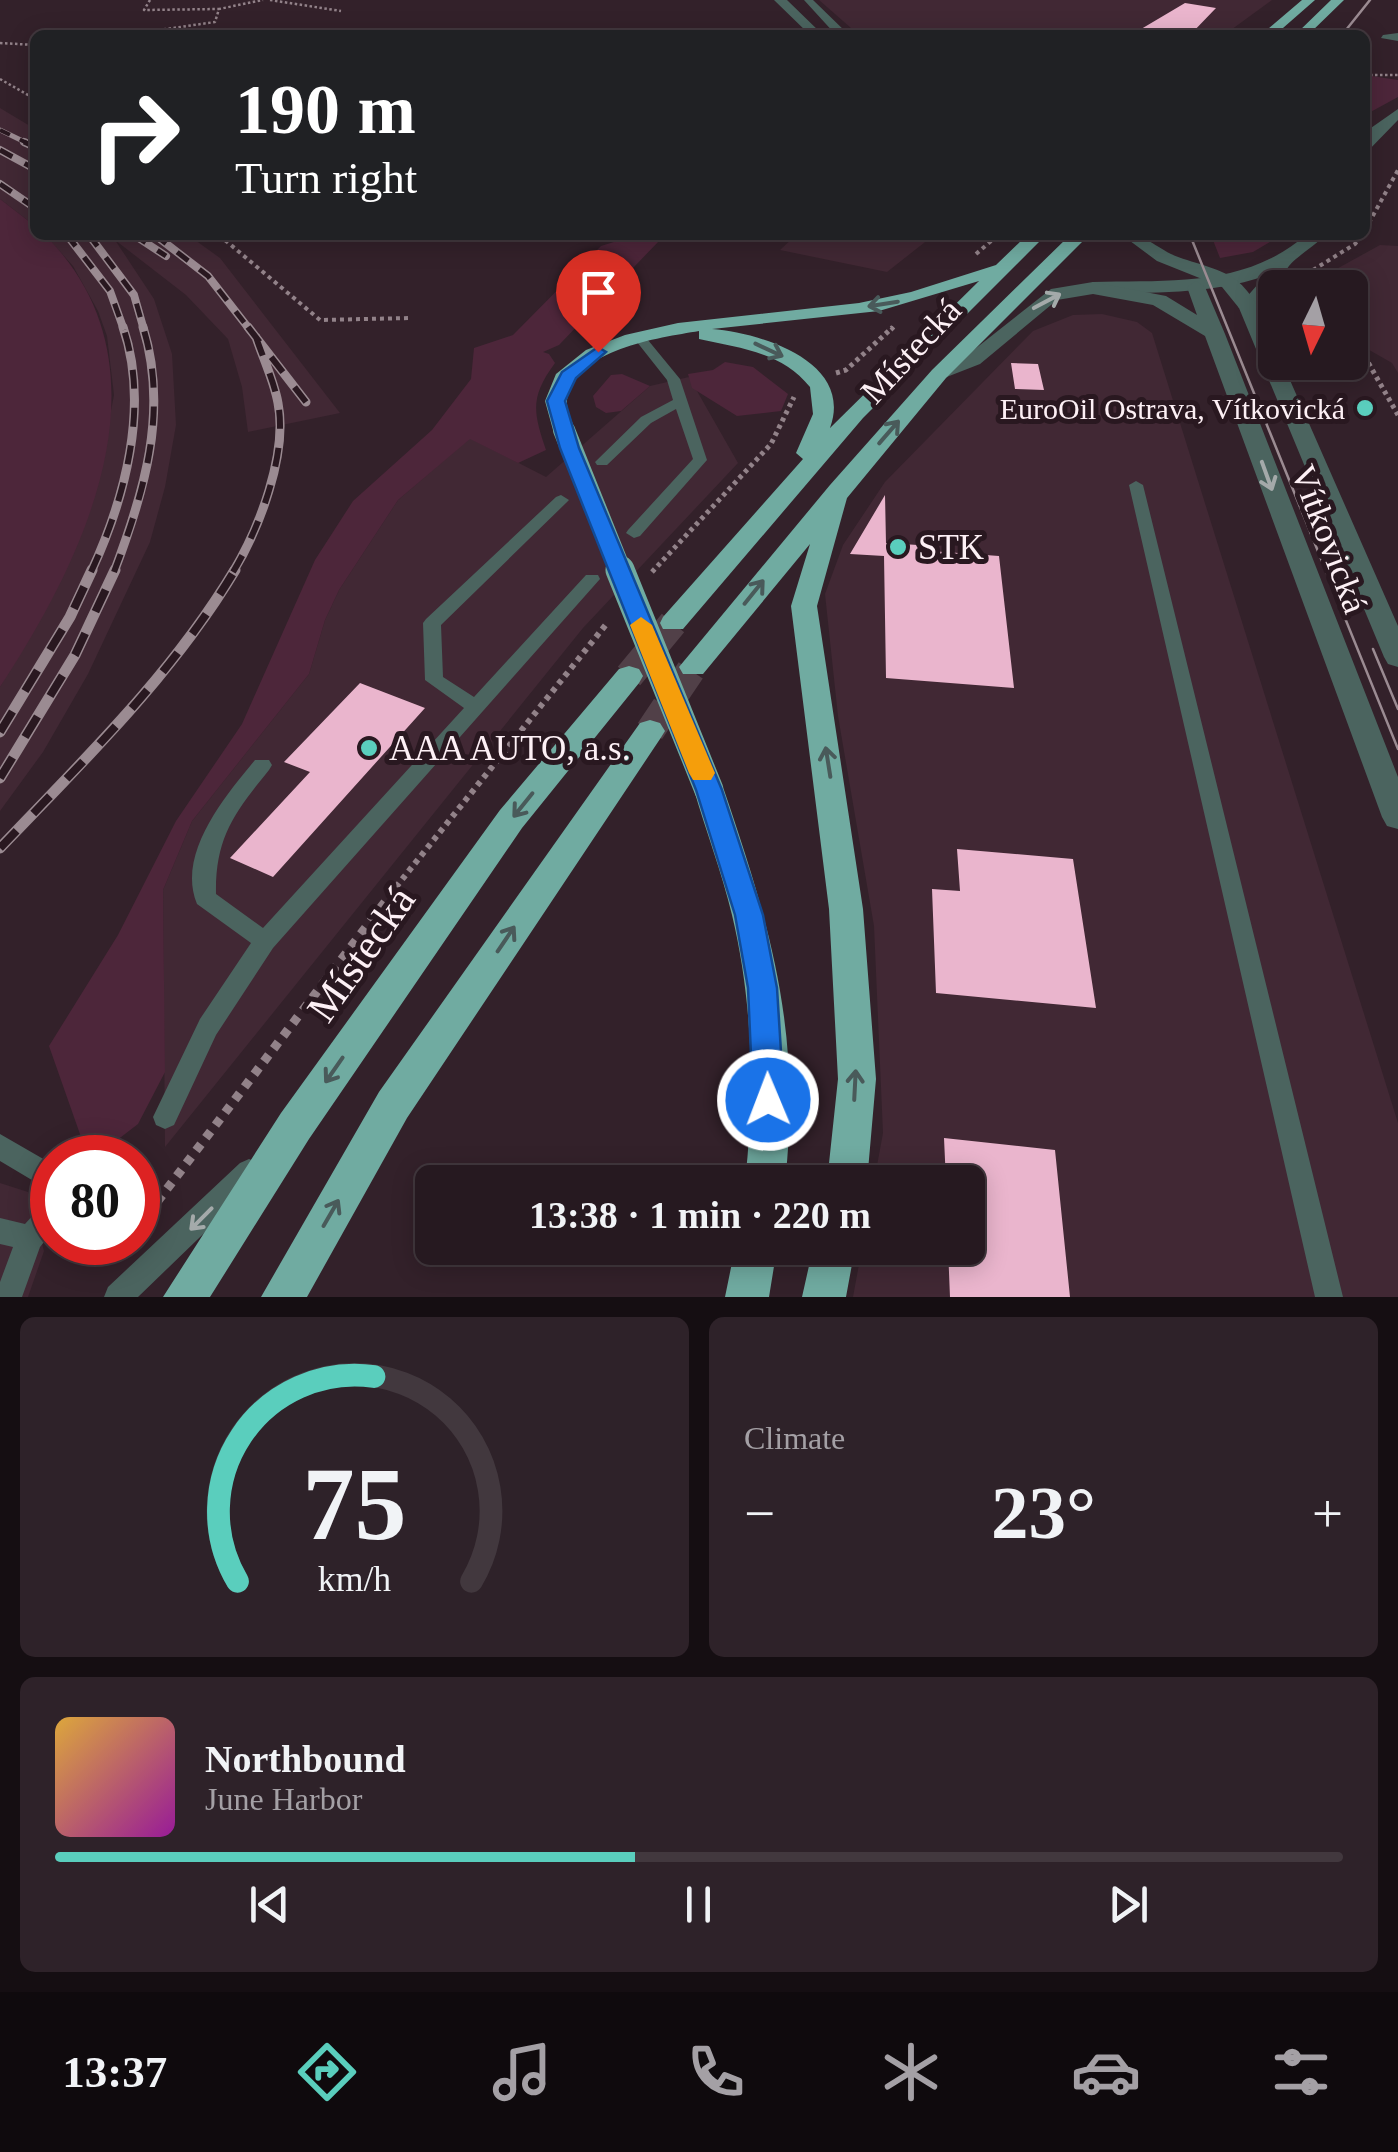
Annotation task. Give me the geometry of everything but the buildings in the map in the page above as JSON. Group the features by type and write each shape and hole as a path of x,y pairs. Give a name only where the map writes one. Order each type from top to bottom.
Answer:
{"highway":[{"path":"1273,30 1309,0"},
{"path":"1306,30 1338,0"},
{"name":"Místecká","path":"673,622 855,413 1031,240"},
{"name":"Místecká","path":"692,667 939,374 1075,240"},
{"path":"766,1165 769,1069 762,988 749,915 709,790 564,430 556,401 568,376 598,352 639,337 700,323 840,312 897,302 942,292 1008,262"},
{"path":"639,337 716,334 741,338 802,368 826,395 824,417 792,483"},
{"path":"838,490 804,606 846,910 857,1079 849,1165"},
{"name":"Místecká","path":"185,1297 296,1126 511,819 629,676"},
{"path":"283,1297 393,1105 650,731"},
{"path":"747,1297 753,1265"},
{"path":"824,1297 831,1265"}],"street":[{"path":"780,0 813,30"},
{"path":"806,0 838,30"},
{"path":"1370,138 1398,114"},
{"path":"1138,240 1191,276 1229,282 1288,260"},
{"path":"1248,307 1310,240"},
{"path":"939,374 973,360 1051,295 1191,276 1230,265 1288,260"},
{"name":"Vítkovická","path":"1191,276 1398,816"},
{"name":"Vítkovická","path":"1229,282 1248,307 1398,657"},
{"path":"1093,288 1160,300 1215,334"}],"lane":[{"path":"634,533 700,460 673,380 639,337"},
{"path":"602,462 646,420 679,402"},
{"path":"1136,485 1329,1297"},
{"path":"476,707 434,680 432,623 562,500"},
{"path":"165,1118 208,1026 265,941 592,579"},
{"path":"262,765 220,816 203,861 206,898 265,941"},
{"path":"118,1297 296,1126"},
{"path":"0,1146 30,1163"},
{"path":"0,1232 30,1238 8,1297"}],"path":[{"path":"150,0 144,10 219,8 263,0"},
{"path":"270,0 342,11"},
{"path":"159,30 214,22 219,8"},
{"path":"0,43 30,45"},
{"path":"1370,75 1398,76"},
{"path":"0,79 30,96"},
{"path":"1370,220 1398,170"},
{"path":"225,240 320,320 410,318"},
{"path":"1314,270 1358,240"},
{"path":"1368,363 1398,415"},
{"path":"160,1198 418,857 608,622"}],"shaded area":[{"path":"819,0 1272,0 1231,30 853,30"},
{"path":"1370,76 1398,80 1398,97 1370,112"},
{"path":"0,108 30,126 30,222 0,199"},
{"path":"0,199 30,222 30,240 49,240 84,287 106,343 111,401 104,461 87,521 62,580 0,687"},
{"path":"50,240 115,240 154,299 172,354 176,425 150,542 88,674 43,752 0,811 0,687 76,547 95,494 114,395 107,336 73,266"},
{"path":"115,240 195,240 220,258 340,413 248,432 242,387 228,339 186,295"},
{"path":"620,240 659,241 559,345 543,352 555,363 541,386 536,405 546,450 518,463 470,439 398,500 339,590 325,620 309,674 192,821 163,890 165,1072 138,1124 124,1135 80,1135 49,1046 118,935 176,821 242,724 315,560 353,501 432,430 471,379 474,348 513,335 601,246"},
{"path":"791,240 928,240 887,272 780,250"},
{"path":"1213,240 1273,240 1253,252 1220,258"},
{"path":"1380,245 1398,246 1398,373 1392,363 1368,349 1368,270 1335,270"},
{"path":"1102,314 1137,322 1152,333 1398,1123 1398,1297 853,1297 859,1265 985,1265 985,1165 877,1165 883,1133 874,926 838,716 825,594 843,545 885,482 1033,331 1073,315"},
{"path":"725,362 753,367 788,394 781,411 737,416 692,388 688,374 713,370"},
{"path":"622,374 650,386 621,411 606,413 596,407 593,396 611,375"},
{"name":"AAA AUTO, a.s.","path":"689,377 738,463 583,628 165,1147 163,890 192,821 309,674 325,620 339,590 398,500 470,438 546,477 650,386"},
{"path":"0,1183 28,1192 30,1265 39,1265 28,1297 0,1297"}],"tunnel":[{"path":"629,676 673,623"},
{"path":"650,731 693,667"}],"tram line":[{"path":"1346,30 1370,0"},
{"path":"1192,240 1398,749"},
{"path":"1373,649 1398,709"}],"railway":[{"path":"0,130 29,144"},
{"path":"24,142 30,145"},
{"path":"0,150 30,166"},
{"path":"0,184 30,205"},
{"path":"71,240 110,291 123,328"},
{"path":"93,240 134,295 144,330"},
{"path":"142,240 166,256"},
{"path":"161,240 208,276 250,330"},
{"path":"114,572 135,512 150,451 154,390 143,327"},
{"path":"248,327 256,338"},
{"path":"91,572 114,514 130,452 134,388 123,328"},
{"path":"233,572 261,513 279,445 278,403 256,338"},
{"path":"256,338 306,402"},
{"path":"0,732 70,617 92,570"},
{"path":"0,778 75,655 115,570"},
{"path":"0,848 155,681 235,570"}],"slow traffic":[{"path":"641,625 702,773"}],"place":[{"name":"EuroOil Ostrava, Vítkovická","path":"1365,408"},
{"name":"STK","path":"898,547"},
{"name":"AAA AUTO, a.s.","path":"369,748"}],"route":[{"path":"598,352 568,376 556,401 569,448 709,790 749,915 762,988 768,1100"}]}
